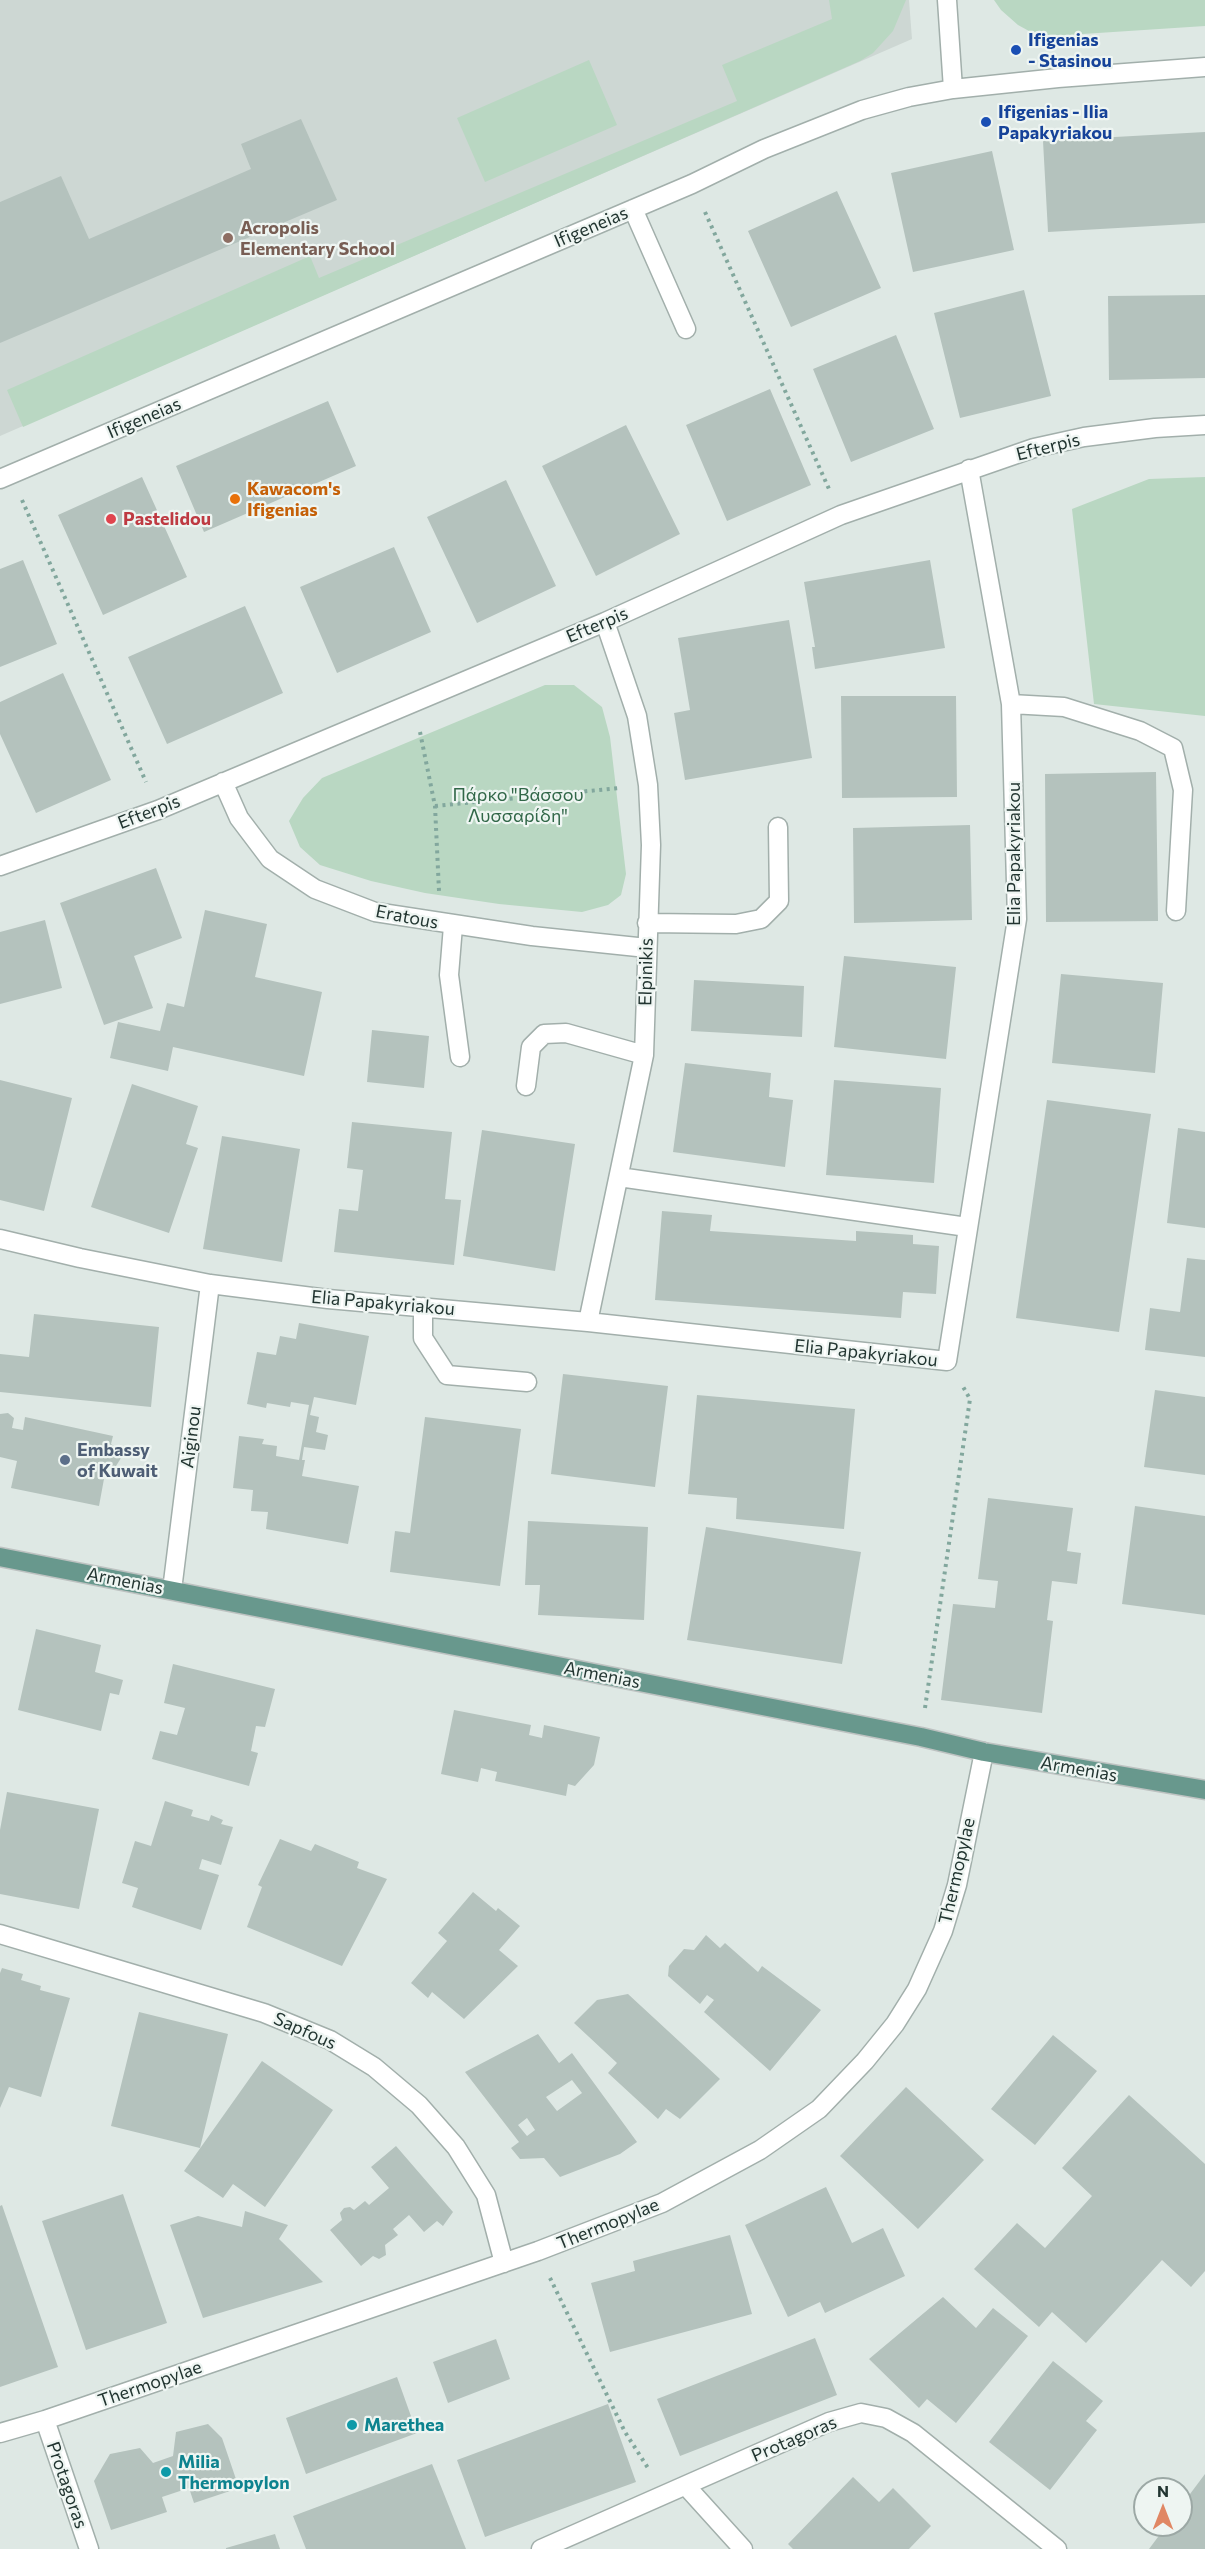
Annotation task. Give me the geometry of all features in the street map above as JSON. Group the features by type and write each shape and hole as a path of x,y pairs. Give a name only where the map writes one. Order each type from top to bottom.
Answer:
{"main road":[{"name":"Armenias","path":"0,1557 921,1737 984,1752 1205,1790"}],"street":[{"path":"947,0 953,89"},
{"name":"Ifigeneias","path":"5,477 633,210 764,149 862,110 909,97 953,89 1069,77 1205,68"},
{"path":"633,210 686,329"},
{"name":"Efterpis","path":"0,866 158,810 605,622 841,515 1034,448 1084,437 1155,428 1205,425"},
{"name":"Elia Papakyriakou","path":"0,1239 80,1258 210,1284 328,1299 588,1322 947,1361 1017,919 1011,704 969,469"},
{"name":"Elpinikis","path":"588,1322 645,1055 651,845 648,785 637,716 605,622"},
{"path":"1011,704 1064,707 1140,732 1173,748 1183,790 1176,911"},
{"name":"Eratous","path":"223,782 239,819 270,859 315,890 375,912 446,925 647,948"},
{"path":"647,923 736,924 761,919 779,901 777,827"},
{"path":"446,925 449,975 460,1057"},
{"path":"526,1086 531,1047 544,1034 566,1033 645,1055"},
{"path":"619,1177 967,1227"},
{"name":"Aiginou","path":"172,1590 210,1284"},
{"path":"423,1307 423,1338 447,1375 527,1382"},
{"name":"Thermopylae","path":"0,2433 45,2420 538,2251 662,2203 760,2150 819,2109 866,2061 895,2025 911,1998 943,1931 957,1885 984,1752"},
{"name":"Sapfous","path":"0,1934 264,2013 330,2040 374,2067 419,2105 456,2147 486,2195 504,2263"},
{"name":"Protagoras","path":"541,2549 829,2422 861,2413 886,2418 913,2433 1057,2549"},
{"name":"Protagoras","path":"45,2420 90,2549"},
{"path":"686,2486 743,2549"}],"path":[{"path":"692,184 841,515"},
{"path":"5,477 158,810"},
{"path":"414,702 435,806 446,925"},
{"path":"435,806 648,785"},
{"path":"921,1737 970,1399 947,1361"},
{"path":"538,2251 625,2432 664,2494"}],"shaded area":[{"name":"Acropolis Elementary School","path":"0,0 909,0 912,39 0,436"}],"green space":[{"path":"829,0 906,0 893,31 873,53 860,61 23,427 7,390 310,256 319,278 737,101 722,65 832,19"},
{"path":"994,0 1205,0 1205,26 1052,36 1029,31 1018,25 1001,10"},
{"path":"589,60 617,125 485,182 457,118"},
{"path":"1205,477 1205,716 1094,704 1072,509 1149,479"},
{"name":"Πάρκο \"Βάσσου Λυσσαρίδη\"","path":"545,685 574,685 602,707 610,737 626,874 621,895 608,905 582,912 499,904 425,893 371,881 320,865 300,847 289,821 303,798 322,778"}],"building":[{"path":"301,119 337,200 0,343 0,202 61,176 89,239 251,169 241,144"},
{"path":"1205,132 1205,223 1048,232 1043,141"},
{"path":"992,151 1014,250 913,272 891,173"},
{"path":"837,191 881,288 791,327 748,231"},
{"path":"1024,290 1051,396 960,418 934,313"},
{"path":"1205,295 1205,378 1109,380 1108,296"},
{"path":"896,335 934,429 851,462 813,369"},
{"path":"770,389 811,485 727,521 686,425"},
{"name":"Kawacom's Ifigenias","path":"328,401 356,466 204,532 176,466"},
{"path":"626,425 680,534 596,576 542,466"},
{"path":"142,477 187,577 103,615 58,515"},
{"path":"506,480 556,586 477,623 427,517"},
{"path":"394,547 431,632 337,673 300,587"},
{"path":"23,560 57,644 0,667 0,569"},
{"path":"930,560 945,648 815,669 812,647 815,647 804,582"},
{"path":"245,606 283,693 167,744 128,657"},
{"path":"789,620 812,758 685,780 674,713 690,710 678,638"},
{"path":"63,673 111,780 36,813 0,734 0,702"},
{"path":"841,696 956,696 957,797 842,798"},
{"path":"1156,772 1158,921 1046,922 1045,774"},
{"path":"970,825 972,920 854,923 853,828"},
{"path":"156,868 182,938 134,956 153,1008 104,1025 60,903"},
{"path":"205,910 267,924 255,977 322,992 304,1076 173,1047 168,1071 110,1058 118,1022 160,1031 167,1003 184,1007"},
{"path":"45,920 62,988 0,1004 0,932"},
{"path":"844,956 956,967 946,1059 834,1047"},
{"path":"1061,974 1163,983 1155,1073 1052,1063"},
{"path":"694,980 804,986 802,1037 691,1031"},
{"path":"372,1030 429,1036 424,1088 367,1082"},
{"path":"685,1063 771,1073 769,1097 793,1100 785,1167 673,1152"},
{"path":"0,1080 72,1098 44,1211 0,1200"},
{"path":"834,1080 941,1088 934,1183 826,1175"},
{"path":"132,1084 198,1106 186,1144 198,1148 169,1233 91,1207"},
{"path":"1047,1100 1151,1114 1119,1332 1016,1318"},
{"path":"352,1122 452,1132 445,1199 461,1200 454,1265 334,1252 339,1209 358,1211 363,1170 347,1168"},
{"path":"1178,1128 1205,1132 1205,1228 1167,1223"},
{"path":"482,1130 575,1144 555,1271 463,1256"},
{"path":"222,1136 300,1149 282,1262 203,1249"},
{"path":"662,1211 712,1215 710,1231 856,1241 856,1231 913,1235 913,1244 939,1246 936,1294 903,1292 901,1318 655,1300"},
{"path":"1187,1258 1205,1260 1205,1357 1145,1350 1150,1308 1180,1312"},
{"path":"34,1314 159,1327 151,1407 0,1392 0,1354 29,1357"},
{"path":"299,1323 369,1336 356,1405 314,1397 310,1415 319,1417 316,1432 328,1435 325,1450 304,1447 302,1460 305,1460 302,1476 359,1486 348,1544 266,1529 268,1512 251,1511 253,1490 233,1488 239,1436 264,1439 262,1444 277,1446 276,1456 299,1460 309,1405 291,1402 290,1407 267,1403 266,1408 247,1404 257,1352 276,1355 280,1336 296,1339"},
{"path":"563,1374 668,1386 655,1487 551,1474"},
{"path":"1155,1390 1205,1397 1205,1475 1144,1467"},
{"path":"697,1395 855,1409 844,1529 736,1519 737,1498 688,1494"},
{"name":"Embassy of Kuwait","path":"8,1413 14,1418 12,1428 23,1430 25,1417 113,1436 111,1444 119,1450 121,1458 116,1466 106,1468 99,1506 11,1488 17,1461 0,1457 0,1414"},
{"path":"425,1417 521,1429 500,1586 390,1572 395,1531 410,1533"},
{"path":"988,1498 1073,1508 1067,1551 1081,1553 1077,1584 1052,1581 1047,1620 1053,1621 1042,1713 941,1700 953,1604 995,1608 998,1581 978,1579"},
{"path":"1135,1506 1205,1516 1205,1615 1122,1604"},
{"path":"528,1521 648,1527 644,1620 538,1615 540,1585 525,1585"},
{"path":"706,1527 861,1552 842,1664 687,1640"},
{"path":"36,1629 101,1645 95,1672 123,1680 119,1695 110,1693 101,1731 18,1710"},
{"path":"173,1664 275,1689 265,1727 256,1726 251,1751 258,1753 249,1786 152,1759 160,1731 177,1735 185,1708 164,1703"},
{"path":"454,1710 531,1725 529,1735 542,1738 544,1725 600,1737 594,1765 575,1786 568,1784 566,1796 495,1781 497,1772 481,1768 478,1782 441,1774"},
{"path":"7,1792 99,1809 79,1909 0,1894 0,1830"},
{"path":"165,1801 193,1810 191,1816 209,1821 211,1815 223,1820 221,1824 233,1827 221,1865 202,1859 199,1869 219,1875 201,1930 132,1907 138,1888 122,1883 135,1841 151,1846"},
{"path":"280,1839 311,1851 315,1844 359,1862 357,1868 387,1879 342,1966 247,1927 262,1887 258,1885"},
{"path":"473,1892 496,1911 498,1908 520,1926 499,1950 518,1966 464,2019 432,1992 428,1998 411,1983 447,1941 438,1933"},
{"path":"706,1935 720,1948 725,1943 758,1972 762,1966 821,2010 770,2071 704,2012 714,2000 707,1995 700,2004 668,1976 669,1966 684,1949 694,1950"},
{"path":"2,1968 23,1974 21,1980 41,1986 40,1990 70,1998 41,2097 9,2087 0,2108 0,1973"},
{"path":"628,1994 720,2079 680,2119 666,2109 658,2119 608,2073 617,2063 574,2023 597,2000"},
{"path":"139,2012 228,2034 200,2148 111,2126"},
{"path":"538,2034 559,2063 572,2053 637,2142 620,2154 560,2177 544,2158 520,2159 511,2148 519,2142 465,2072","holes":["572,2080 582,2093 557,2111 546,2097","527,2118 535,2130 527,2136 518,2125"]},
{"path":"1053,2035 1097,2071 1035,2145 991,2109"},
{"path":"262,2061 333,2110 265,2207 233,2184 223,2198 184,2171"},
{"path":"906,2087 984,2160 918,2229 840,2156"},
{"path":"1129,2095 1205,2164 1205,2271 1191,2287 1162,2260 1086,2343 1052,2312 1039,2327 974,2269 1017,2223 1045,2248 1092,2196 1062,2168"},
{"path":"396,2146 453,2212 443,2226 437,2221 424,2232 409,2215 393,2229 398,2235 385,2245 386,2255 379,2259 373,2256 361,2266 330,2230 342,2220 340,2213 344,2208 350,2207 354,2210 365,2201 369,2205 389,2188 371,2167"},
{"path":"826,2187 852,2243 883,2228 905,2276 825,2313 820,2302 788,2317 745,2225"},
{"path":"123,2194 167,2323 86,2350 42,2221"},
{"path":"2,2205 58,2367 0,2387 0,2206"},
{"path":"245,2211 288,2225 279,2239 323,2282 203,2318 170,2225 198,2216 242,2227"},
{"path":"730,2235 752,2314 610,2352 591,2283 635,2271 633,2261"},
{"path":"943,2297 976,2328 993,2308 1028,2336 956,2423 927,2399 919,2408 869,2359"},
{"path":"815,2338 837,2395 680,2456 657,2399"},
{"path":"496,2339 510,2379 448,2403 433,2362"},
{"path":"1053,2361 1103,2401 1086,2421 1097,2430 1050,2490 989,2442"},
{"name":"Marethea","path":"397,2377 417,2433 306,2474 286,2418"},
{"path":"608,2404 636,2482 485,2537 457,2460"},
{"name":"Milia Thermopylon","path":"208,2424 222,2438 239,2488 194,2503 189,2488 162,2497 167,2512 111,2530 94,2481 110,2454 140,2448 153,2463 173,2456 176,2432"},
{"path":"432,2464 466,2549 306,2549 293,2516"},
{"path":"1205,2474 1205,2549 1149,2549 1158,2537 1193,2537 1193,2490"},
{"path":"853,2477 879,2502 893,2488 931,2526 909,2549 793,2549 788,2544"},
{"path":"275,2534 280,2549 226,2549 226,2548"}],"place":[{"name":"Ifigenias - Stasinou","path":"1016,50"},
{"name":"Ifigenias - Ilia Papakyriakou","path":"986,122"},
{"name":"Acropolis Elementary School","path":"228,238"},
{"name":"Kawacom's Ifigenias","path":"235,499"},
{"name":"Pastelidou","path":"111,519"},
{"name":"Embassy of Kuwait","path":"65,1460"},
{"name":"Marethea","path":"352,2425"},
{"name":"Milia Thermopylon","path":"166,2472"}]}
